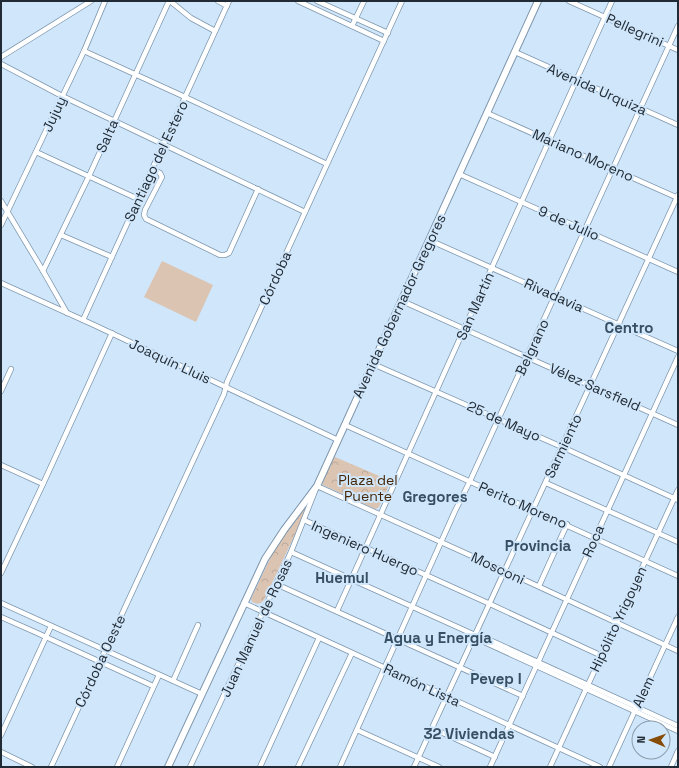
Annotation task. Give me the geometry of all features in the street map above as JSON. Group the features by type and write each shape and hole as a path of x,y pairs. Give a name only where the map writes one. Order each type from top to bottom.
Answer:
{"main road":[{"name":"Avenida Gobernador Gregores","path":"168,767 265,559 274,544 317,486 538,1"}],"street":[{"path":"1,57 91,1"},
{"name":"Jujuy","path":"1,226 84,51 105,1"},
{"path":"169,1 191,18 215,31"},
{"name":"Salta","path":"44,271 169,1"},
{"path":"218,1 228,3"},
{"path":"298,1 384,41"},
{"path":"313,8 317,1 388,33"},
{"path":"352,26 364,1"},
{"name":"Córdoba","path":"150,556 224,394 227,382 402,1"},
{"name":"Pellegrini","path":"569,1 678,50"},
{"name":"San Martín","path":"337,611 612,1"},
{"name":"Santiago del Estero","path":"83,320 228,3"},
{"name":"Belgrano","path":"340,767 678,26"},
{"path":"84,51 327,164"},
{"name":"Avenida Urquiza","path":"515,52 678,125"},
{"path":"1,64 62,96 305,212"},
{"name":"Mariano Moreno","path":"487,113 678,197"},
{"path":"36,152 138,199"},
{"path":"152,170 160,173 162,177 144,210 146,219 220,255 225,255 228,253 258,189"},
{"name":"9 de Julio","path":"459,174 678,272"},
{"name":"Sarmiento","path":"414,767 678,197"},
{"path":"1,201 44,271 67,313"},
{"path":"61,235 112,257"},
{"name":"Rivadavia","path":"429,240 678,351"},
{"name":"Joaquín Lluis","path":"1,283 338,440"},
{"name":"Vélez Sarsfield","path":"402,301 678,425"},
{"path":"1,573 44,484 112,334"},
{"name":"Roca","path":"490,767 678,357"},
{"name":"25 de Mayo","path":"373,364 676,499"},
{"path":"1,391 11,370"},
{"name":"Perito Moreno","path":"345,424 567,524 678,576"},
{"path":"1,465 44,484"},
{"path":"546,483 678,542"},
{"name":"Mosconi","path":"317,486 678,650"},
{"name":"Juan Manuel de Rosas","path":"190,767 264,612 291,552 317,486"},
{"name":"Hipólito Yrigoyen","path":"550,767 645,560 676,499 678,490"},
{"name":"Ingeniero Huergo","path":"304,520 602,656"},
{"path":"539,586 567,524"},
{"path":"291,552 413,606 475,635 482,641 587,686 678,731"},
{"name":"Córdoba Oeste","path":"51,767 150,556"},
{"path":"276,584 522,696"},
{"path":"1,603 202,694"},
{"name":"Ramón Lista","path":"244,603 600,767"},
{"name":"Alem","path":"609,767 678,617"},
{"path":"1,618 153,686"},
{"path":"173,681 198,625"},
{"path":"1,735 51,626"},
{"path":"260,767 320,638"},
{"path":"298,767 352,653"},
{"path":"117,767 159,674"},
{"path":"636,709 678,726"},
{"path":"432,728 495,757"},
{"path":"357,730 439,767"},
{"path":"671,767 678,751"},
{"path":"1,752 32,767"}],"green space":[{"path":"162,261 213,285 196,322 144,297"},
{"name":"Plaza del Puente","path":"335,457 391,481 379,507 376,509 373,508 323,485 322,482 333,458"},
{"path":"308,501 310,503 264,600 258,604 252,602 251,599 281,537"}],"district":[{"name":"Centro","path":"629,328"},
{"name":"Gregores","path":"435,497"},
{"name":"Provincia","path":"538,546"},
{"name":"Huemul","path":"342,578"},
{"name":"Agua y Energía","path":"438,638"},
{"name":"Pevep I","path":"496,679"},
{"name":"32 Viviendas","path":"469,734"}]}
